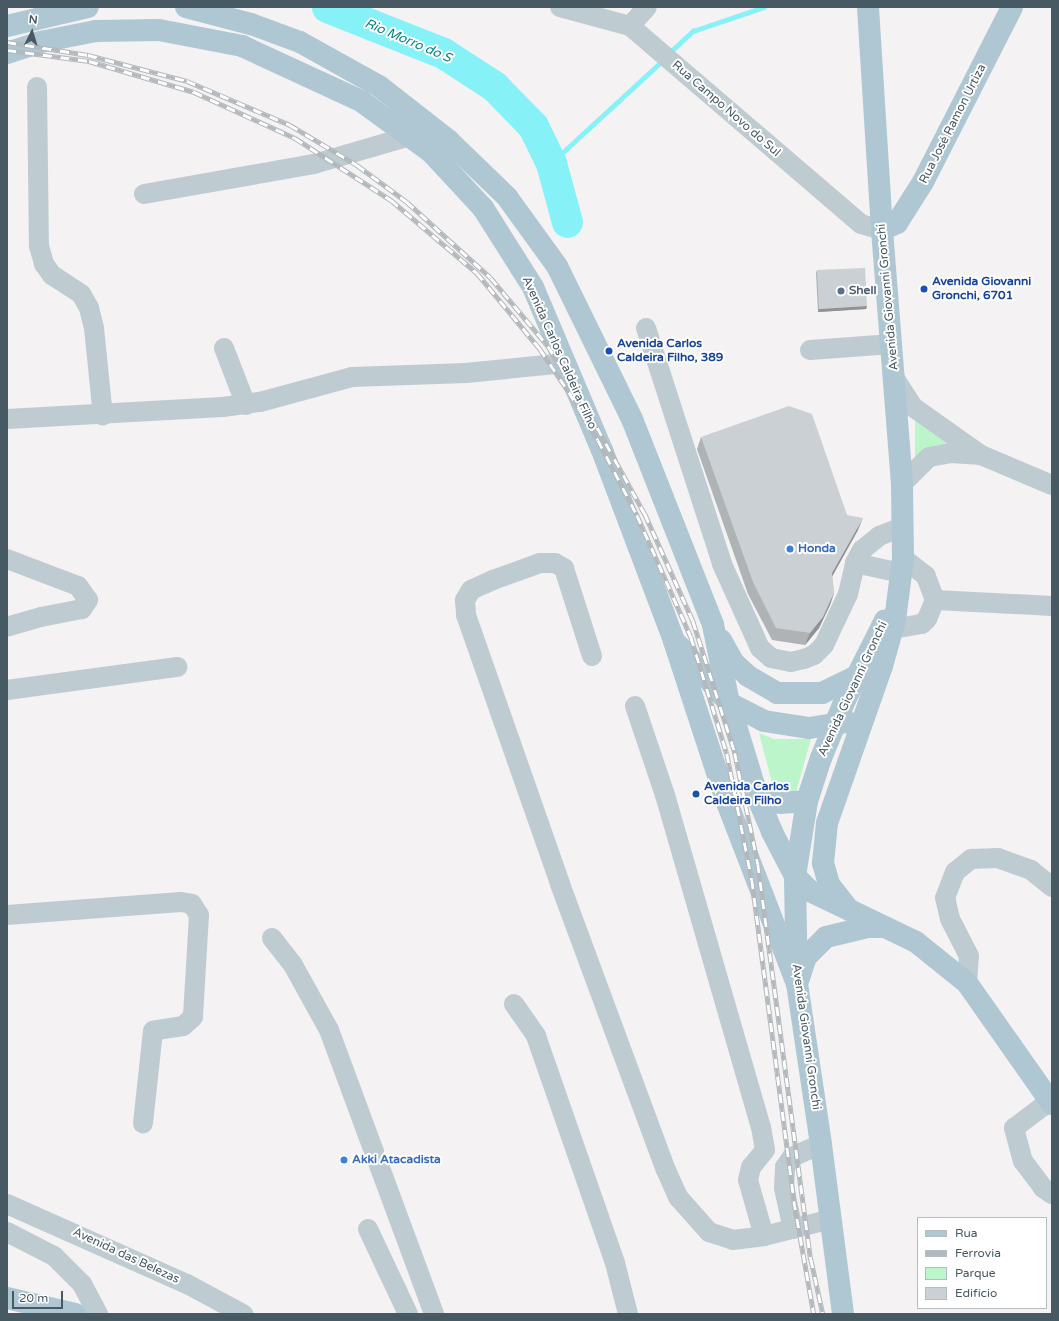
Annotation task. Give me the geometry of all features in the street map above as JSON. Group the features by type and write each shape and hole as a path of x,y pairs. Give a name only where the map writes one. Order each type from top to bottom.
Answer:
{"main road":[{"path":"7,26 88,7"},
{"path":"186,7 251,24 300,42 379,86 448,140 507,197 557,266 602,355 632,420 713,625 733,662 748,676 777,693 822,694 857,676"},
{"name":"Avenida Giovanni Gronchi","path":"849,910 829,884 823,863 827,823 869,710 893,629 901,573 903,527 902,484 895,379 882,230 868,7"},
{"name":"Rua José Ramon Urtiza","path":"882,230 897,224 923,182 1012,7"},
{"name":"Avenida Carlos Caldeira Filho","path":"7,53 40,42 96,31 159,30 242,46 361,101 407,137 431,152 483,208 533,287 566,363 644,555 674,640 726,800 797,984"},
{"name":"Avenida Giovanni Gronchi","path":"842,1314 821,1144 797,984 795,876 807,801 835,724 901,573"},
{"path":"713,625 729,703 759,801 772,832 795,876 810,891 916,942 967,983 1051,1103"},
{"path":"674,640 729,703 764,721 809,728 856,720 869,710"},
{"path":"759,801 780,803 807,801"},
{"path":"797,984 806,957 826,937 868,927 887,927"},
{"path":"828,1314 836,1259"},
{"path":"7,1298 75,1314"}],"street":[{"name":"Rua Campo Novo do Sul","path":"560,7 630,26 861,224 882,230"},
{"path":"630,26 646,7"},
{"path":"37,87 39,246 44,264 52,275 81,294 89,308 94,328 103,416"},
{"path":"144,194 314,164 407,137"},
{"path":"646,328 722,564 760,648 771,658 791,662 814,655 824,645 834,627 848,594 855,563 862,550 879,536 903,527"},
{"path":"810,350 892,344"},
{"path":"224,348 246,405"},
{"path":"7,419 103,416 246,405 352,377 466,373 566,363"},
{"path":"895,379 913,406 981,455 1052,485"},
{"path":"902,484 929,457 951,453 981,455"},
{"path":"7,560 78,586 88,600 82,609 41,617 7,627"},
{"path":"592,656 564,568 555,562 540,563 493,580 471,590 465,600 466,615 560,884 666,1170 678,1197 709,1232 734,1240 764,1236 830,1219"},
{"path":"855,563 901,573 926,576 935,600 927,619 922,624 893,629"},
{"path":"935,600 1052,606"},
{"path":"7,690 178,668"},
{"path":"635,706 695,894 762,1127 765,1150 751,1167 748,1180 764,1236"},
{"path":"967,983 969,956 950,919 946,898 955,872 971,859 984,857 998,858 1031,870 1052,887"},
{"path":"7,915 181,902 192,904 199,915 193,1017 190,1022 183,1026 153,1031 143,1123"},
{"path":"272,938 294,965 329,1030 434,1314"},
{"path":"514,1004 536,1036 615,1263 628,1314"},
{"path":"1051,1103 1014,1128 1023,1161 1043,1188 1052,1194"},
{"path":"793,1229 784,1188 785,1166 792,1157 821,1144"},
{"name":"Avenida das Belezas","path":"7,1204 187,1284 243,1314"},
{"path":"368,1229 408,1314"},
{"path":"7,1232 54,1256 82,1284 98,1314"}],"green space":[{"path":"915,416 968,451 915,458"},
{"path":"759,733 774,739 811,739 795,796 775,794"}],"building":[{"name":"Shell","path":"865,268 867,306 819,309 817,270"},
{"name":"Honda","path":"789,406 812,414 847,515 863,518 832,573 834,593 823,617 810,633 776,628 753,582 701,437"}],"waterway":[{"name":"Rio Morro do S","path":"327,7 443,53 494,86 533,126 551,163 567,222"},
{"path":"669,53 693,31 764,7"},
{"path":"551,163 664,59"}],"railway":[{"path":"7,42 88,55 187,81 290,125 357,165 407,202 491,278 548,346 580,396 645,514 693,621 735,753 758,864 811,1259 823,1314"},
{"path":"7,50 89,61 194,92 295,138 391,200 477,273 540,349 569,392 598,440 637,515 691,637 727,754 752,880 794,1201 814,1314"}],"place":[{"name":"Avenida Giovanni Gronchi, 6701","path":"924,289"},
{"name":"Shell","path":"841,291"},
{"name":"Avenida Carlos Caldeira Filho, 389","path":"609,351"},
{"name":"Honda","path":"790,549"},
{"name":"Avenida Carlos Caldeira Filho","path":"696,794"},
{"name":"Akki Atacadista","path":"344,1160"}]}
